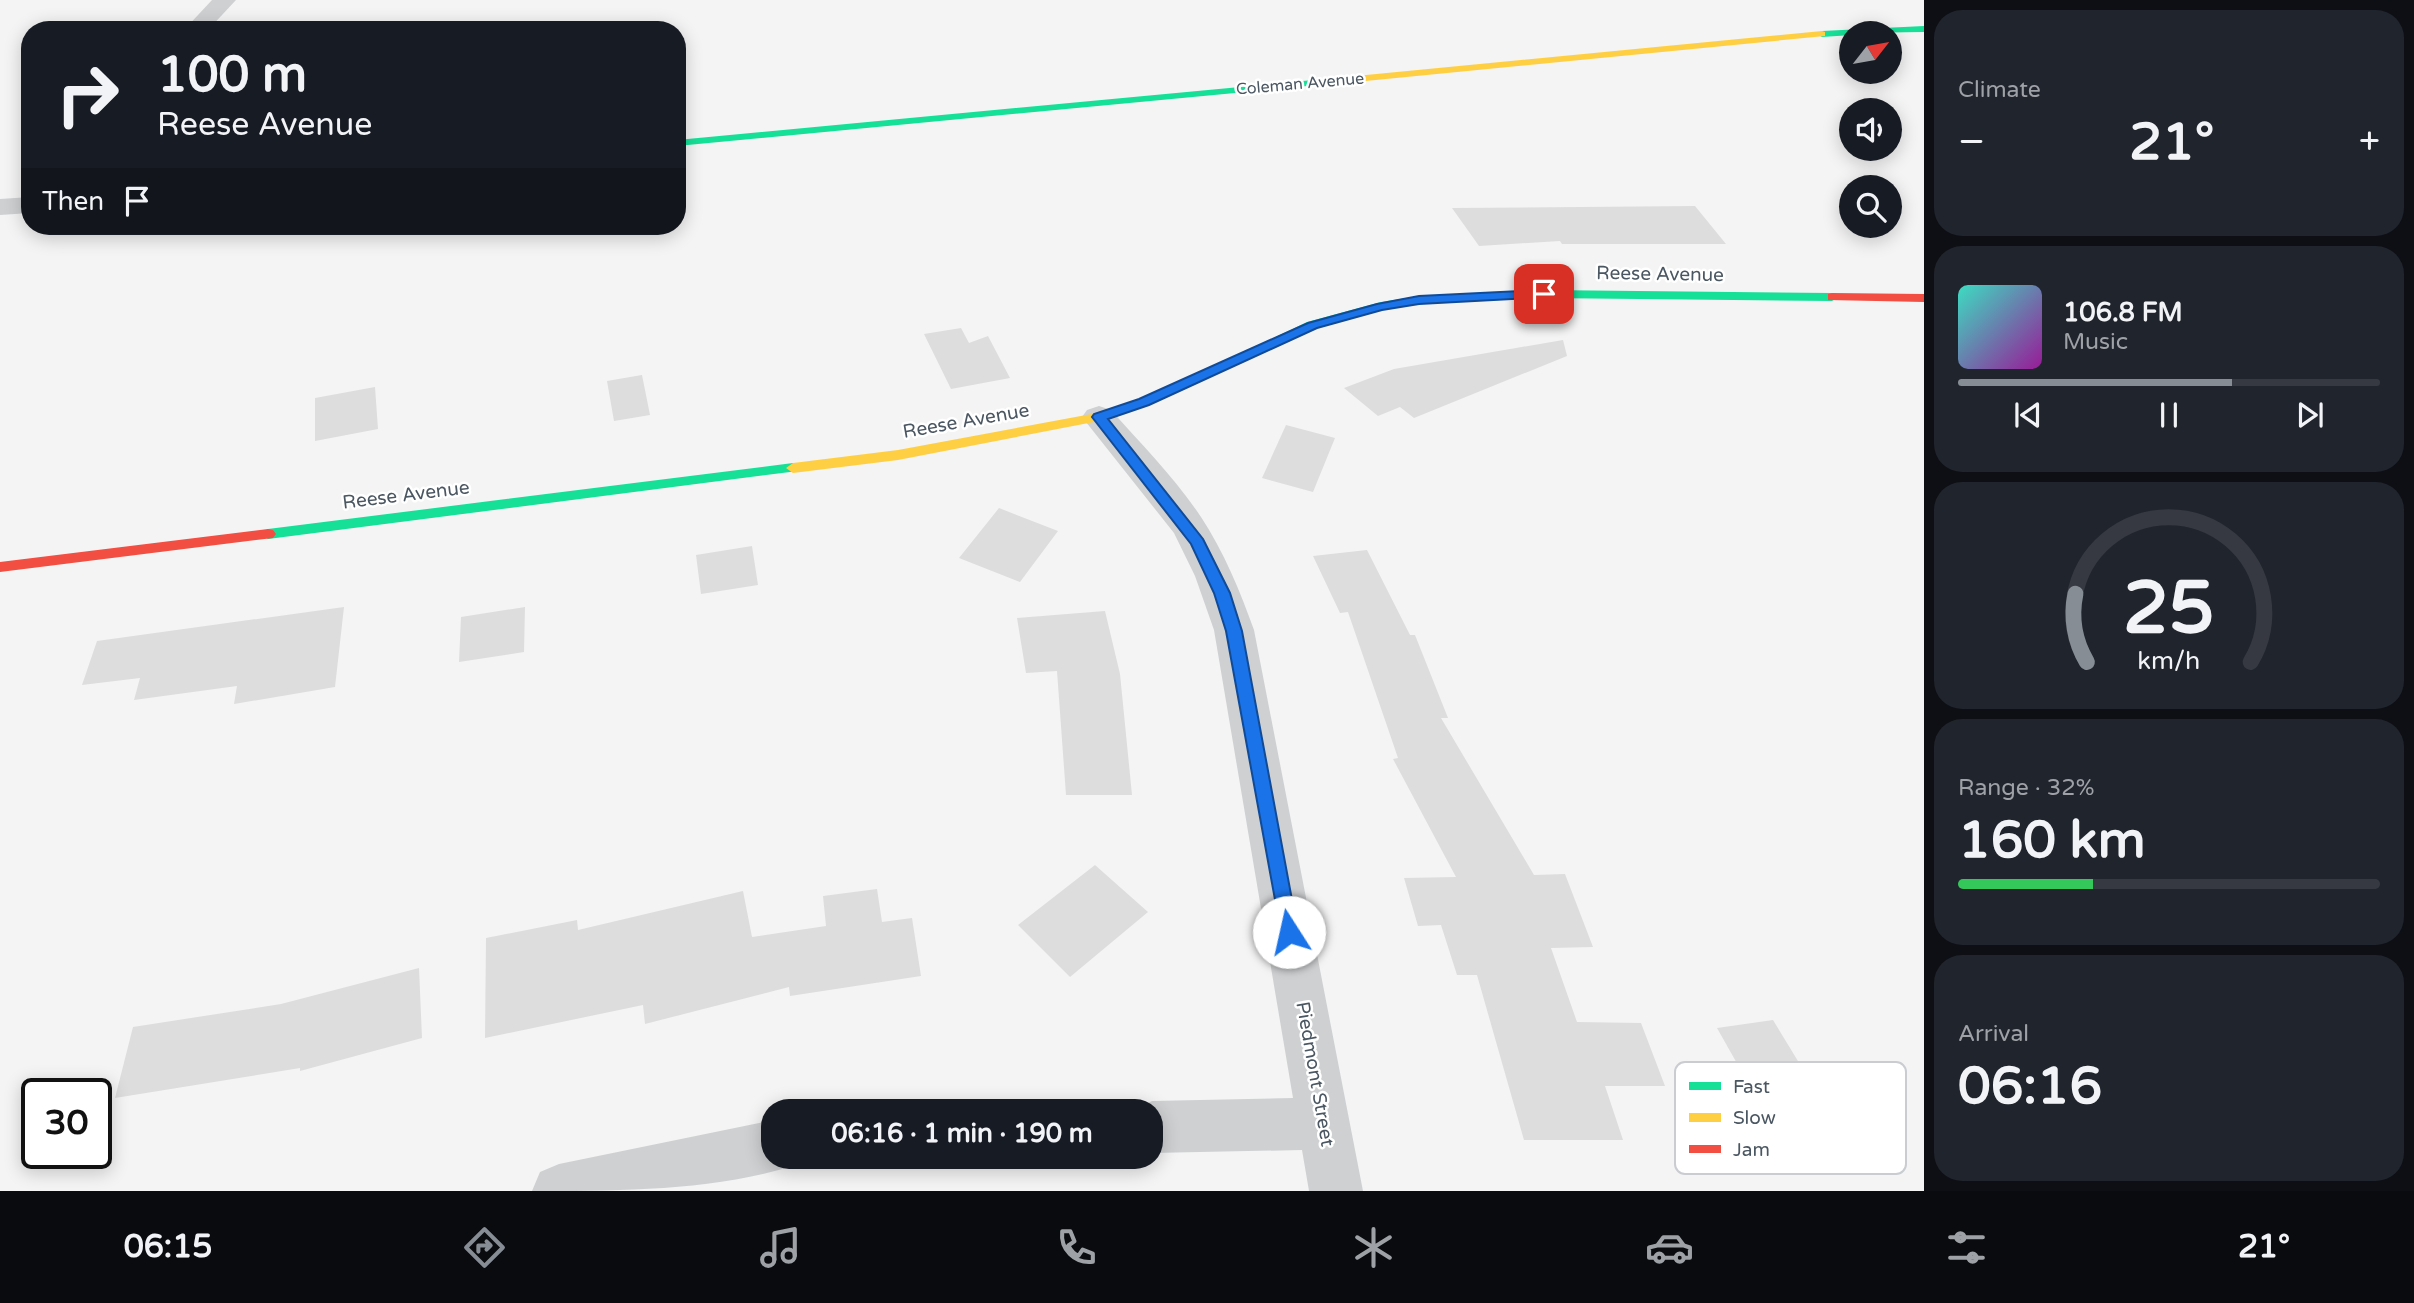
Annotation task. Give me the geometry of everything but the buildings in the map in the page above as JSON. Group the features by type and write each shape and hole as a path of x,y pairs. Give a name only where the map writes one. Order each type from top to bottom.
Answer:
{"street":[{"path":"204,21 225,0"},
{"name":"Coleman Avenue","path":"686,142 1833,33 1924,29"},
{"path":"0,207 21,206"},
{"name":"Reese Avenue","path":"0,567 898,455 1099,417 1144,402 1312,325 1381,306 1419,300 1544,294 1924,298"},
{"name":"Piedmont Street","path":"1099,417 1170,503 1198,542 1222,593 1234,631 1336,1191"},
{"path":"1163,1127 1323,1124"},
{"path":"559,1191 761,1150"}],"traffic: fast":[{"path":"1822,34 1924,29"},
{"path":"686,142 1335,81"},
{"path":"1229,363 1312,325 1381,306 1419,300 1544,294 1832,297"},
{"path":"268,534 793,468"}],"traffic: slow":[{"path":"1335,81 1822,34"},
{"path":"793,468 898,455 1099,417 1144,402 1229,363"}],"traffic: jam":[{"path":"1832,297 1924,298"},
{"path":"0,567 268,534"}],"route":[{"path":"1289,932 1234,631 1222,593 1198,542 1170,503 1099,417 1144,402 1312,325 1381,306 1419,300 1544,294"}]}
